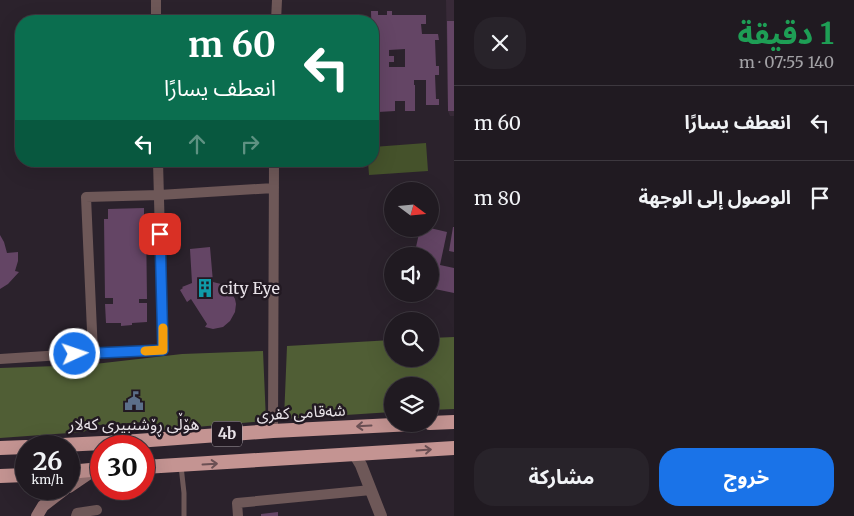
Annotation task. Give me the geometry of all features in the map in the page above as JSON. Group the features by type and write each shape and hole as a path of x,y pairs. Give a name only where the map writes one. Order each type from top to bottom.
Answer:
{"highway":[{"path":"439,423 454,422"},
{"name":"شەقامی کفری","path":"155,441 273,431 384,425"},
{"path":"0,448 15,447"},
{"name":"4b","path":"155,466 454,448"},
{"path":"0,476 15,475"}],"main road":[{"path":"37,516 43,506 51,500"}],"street":[{"path":"156,0 156,15"},
{"path":"276,15 277,0"},
{"path":"0,358 163,350 158,167"},
{"path":"273,431 274,167"},
{"path":"94,353 86,197 274,188"},
{"path":"355,455 361,465 381,516"},
{"path":"238,516 237,503 371,490"},
{"path":"76,516 77,512 97,510"}],"lane":[{"path":"181,465 184,516"}],"shaded area":[{"path":"446,0 454,0 454,116 450,116 448,111"}],"green space":[{"path":"426,143 428,171 369,175 368,167 379,167 379,147"},
{"path":"454,337 454,409 439,410 439,377 384,377 384,413 284,419 287,346 384,340 384,367 439,367 439,338"},
{"path":"263,351 266,421 162,430 143,422 99,425 83,432 15,435 15,437 0,438 0,368 86,365 182,354"}],"building":[{"path":"371,11 378,11 378,15 371,15"},
{"path":"387,11 392,11 392,15 426,15 426,24 421,24 422,34 438,34 439,40 435,40 436,66 439,66 439,75 435,75 436,99 439,99 439,105 426,105 426,80 414,80 415,111 405,111 405,101 395,101 395,111 379,112 379,15 387,15","holes":["405,49 405,67 389,67 389,62 394,62 394,56 389,56 389,50"]},
{"path":"447,21 454,21 454,111 448,111"},
{"path":"144,208 144,221 146,221 147,299 139,299 139,303 147,303 147,322 121,326 121,323 106,323 105,304 113,304 113,298 105,298 104,219 108,219 108,209"},
{"path":"454,227 454,252 449,251"},
{"path":"439,230 447,232 440,265 454,268 454,293 439,290 439,247 416,247 418,238 439,238"},
{"path":"0,235 7,253 18,252 15,271 19,272 8,284 0,289"},
{"name":"city Eye","path":"210,247 213,282 225,285 235,299 236,304 235,312 230,321 223,327 213,329 205,327 207,324 191,299 187,302 180,290 182,287 192,283 190,249"},
{"path":"278,512 278,516 261,516 261,514"}],"slow traffic":[{"path":"145,351 163,350 163,328"}],"place":[{"name":"city Eye","path":"205,288"},
{"name":"هۆڵی ڕۆشنبیری کەلار","path":"134,401"}],"route":[{"path":"75,354 163,350 160,234"}]}
